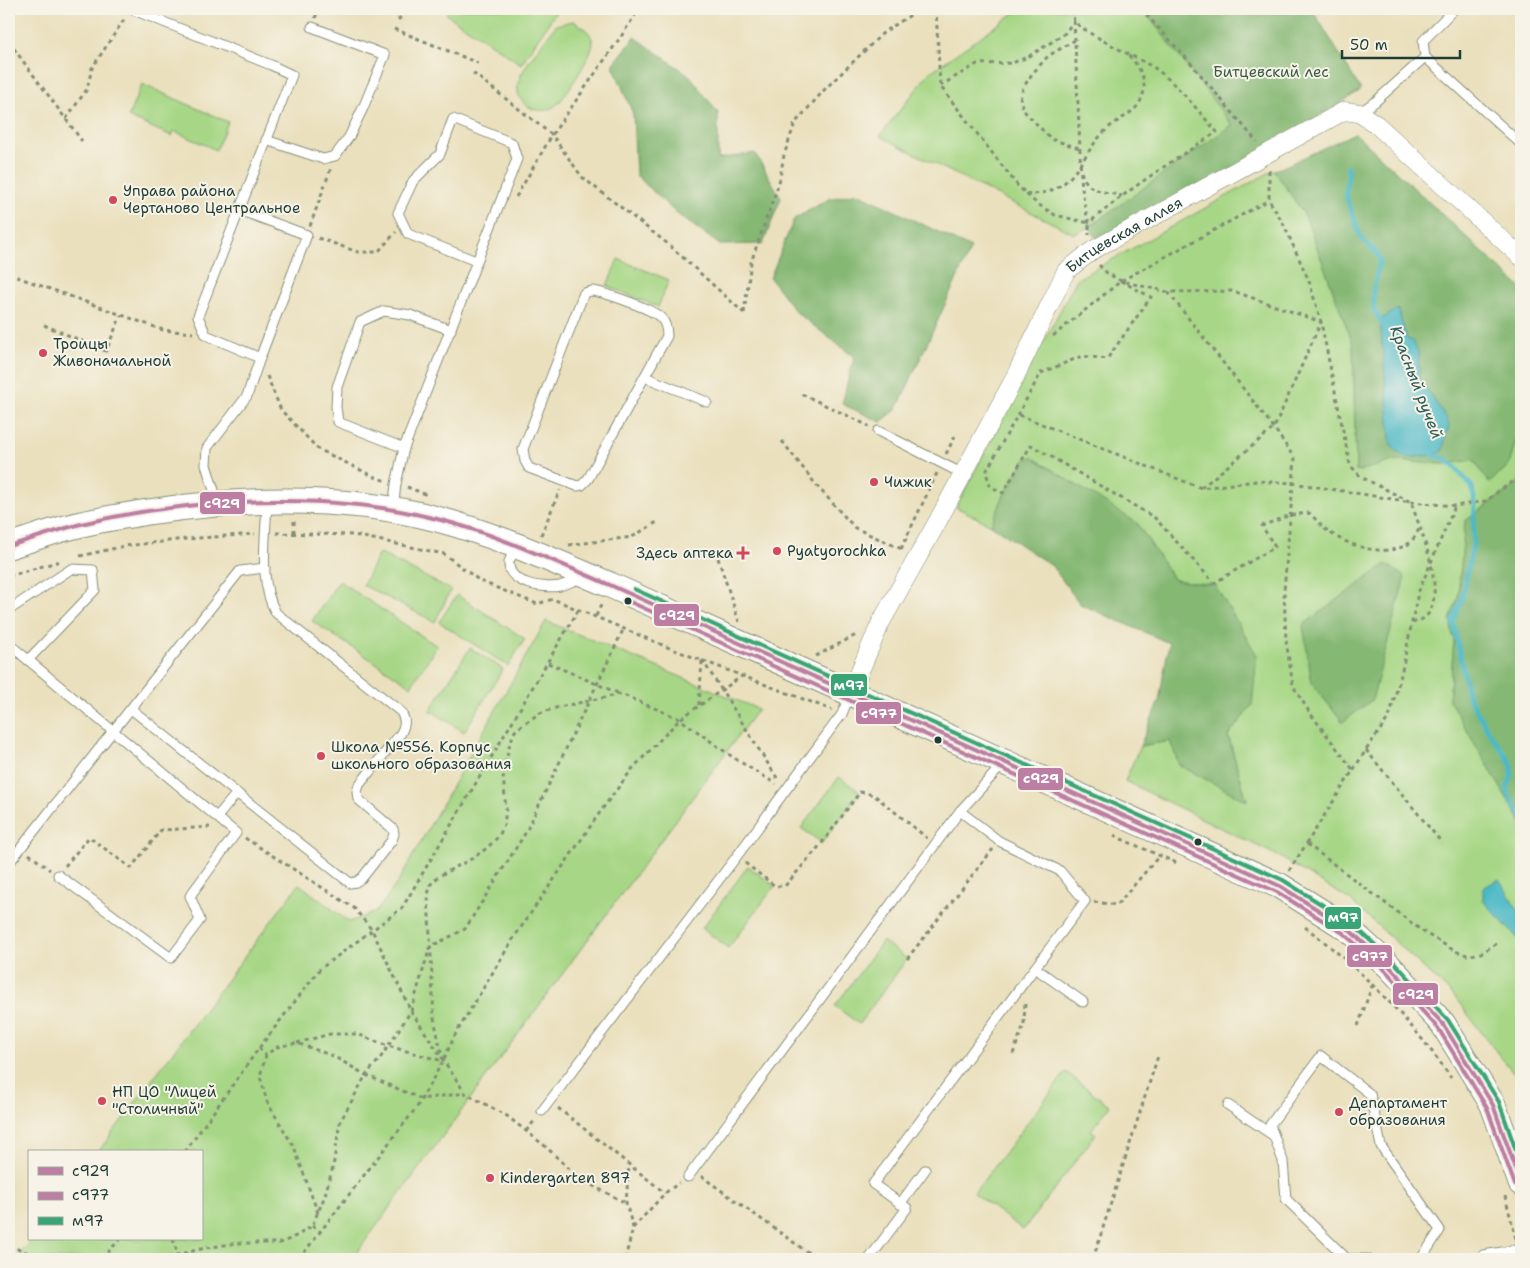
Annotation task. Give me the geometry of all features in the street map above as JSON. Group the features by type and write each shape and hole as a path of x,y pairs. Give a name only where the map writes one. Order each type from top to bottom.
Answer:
{"street":[{"name":"Битцевская аллея","path":"846,704 881,622 1024,360 1066,271 1088,254 1344,111 1359,113"},
{"path":"1359,113 1377,125 1521,257"},
{"path":"9,546 70,527 119,517 218,504 302,501 393,510 524,539 588,576 846,704 1004,763 1280,886 1348,928 1390,966 1443,1024 1493,1105 1513,1187"}],"lane":[{"path":"131,9 292,75 198,316 206,335 260,358"},
{"path":"1454,9 1423,41 1425,57 1521,144"},
{"path":"266,140 323,159 335,156 348,137 363,108 384,55 313,23"},
{"path":"1359,113 1376,101 1425,57"},
{"path":"393,510 396,484 404,448 517,158 512,144 453,119 440,154 413,181 398,214 408,234 476,261"},
{"path":"218,504 206,464 207,448 247,396 307,234 239,210"},
{"path":"592,291 606,293 661,317 667,327 667,336 645,377 586,482 577,486 529,468 525,461 523,449 584,293 592,291"},
{"path":"404,448 338,422 336,407 337,388 360,322 384,311 410,315 451,330"},
{"path":"645,377 707,402"},
{"path":"878,431 963,474"},
{"path":"131,709 350,883 362,878 392,840 394,834 390,825 358,799 357,792 359,785 401,733 405,725 404,718 401,712 276,613 267,592 267,502"},
{"path":"9,863 240,571 266,568"},
{"path":"9,610 71,569 93,570 95,590 28,660"},
{"path":"9,644 236,832 190,896 200,920 171,958 58,875"},
{"path":"542,1111 737,856 846,704"},
{"path":"690,1173 960,811 1004,763"},
{"path":"218,817 237,793"},
{"path":"869,1259 907,1208 873,1184 1085,901 1060,871 999,841 960,811"},
{"path":"1035,968 1083,1002"},
{"path":"1368,1259 1348,1259 1286,1200 1282,1161 1270,1125 1321,1056 1370,1094 1381,1146 1440,1230 1421,1259"},
{"path":"1228,1105 1274,1136"},
{"path":"900,1204 925,1170"},
{"path":"1480,1259 1483,1255 1520,1250"}],"path":[{"path":"66,119 87,89 92,68 131,9"},
{"path":"313,23 319,9"},
{"path":"398,20 408,9"},
{"path":"552,135 639,9"},
{"path":"473,73 552,135 582,176 668,244 744,314 751,262 779,183 784,155 795,123 825,89 884,32 920,9"},
{"path":"936,9 940,86 1026,194 1055,215 1089,223"},
{"path":"1073,9 1080,167 1083,202 1089,223 1088,254 1107,273 1151,297 1106,359 1082,356 1041,372 986,472 990,486 1003,493 1031,445 1155,518 1214,583 1275,547 1262,526 1290,515 1309,513 1330,533 1356,545 1380,552 1400,548 1412,541 1420,528"},
{"path":"1141,9 1188,60 1267,154 1270,176 1269,200 1283,223 1309,281 1321,322 1350,465 1361,477 1411,502 1420,528 1430,562 1434,586 1433,603 1428,615 1412,623"},
{"path":"940,86 977,64 1012,63 1028,57 1064,34 1074,21"},
{"path":"1074,21 1082,29 1156,69 1217,132 1122,196 1089,223"},
{"path":"394,29 478,63"},
{"path":"1075,40 1048,56 1032,74 1023,88 1020,100 1025,112 1050,139 1079,148"},
{"path":"9,42 82,141"},
{"path":"1026,194 1041,195 1059,187 1080,167 1093,144 1107,128 1135,109 1141,101 1144,91 1141,71 1135,61 1124,51"},
{"path":"335,156 307,234 358,252 378,252 403,224"},
{"path":"1080,167 1085,181 1091,188 1122,196"},
{"path":"1024,360 1121,280 1269,200"},
{"path":"9,274 163,330 206,335"},
{"path":"1121,280 1168,292 1233,291 1321,322"},
{"path":"1168,292 1274,428 1295,458 1284,591 1286,641 1294,686 1310,713 1354,771"},
{"path":"44,325 106,351 121,315"},
{"path":"1201,488 1274,428 1321,322"},
{"path":"260,358 281,410 318,449 377,478 432,497"},
{"path":"802,394 878,431"},
{"path":"1019,415 1201,488 1256,481 1293,483 1411,502 1455,506 1486,501 1521,475"},
{"path":"901,549 956,434"},
{"path":"782,441 817,486 856,528 918,557"},
{"path":"524,539 541,536 561,487"},
{"path":"1280,886 1389,717 1401,675 1418,592 1455,506"},
{"path":"568,545 632,537 656,522"},
{"path":"72,558 125,546 186,539 266,533 354,534 444,554 480,581 537,604 553,599 742,676 846,704"},
{"path":"718,558 740,625"},
{"path":"9,576 63,560"},
{"path":"596,616 604,597"},
{"path":"186,1150 259,1048 320,969 402,908 579,609"},
{"path":"816,656 881,622"},
{"path":"160,1259 179,1257 205,1248 238,1243 281,1242 298,1235 312,1226 333,1167 340,1122 366,1075 379,1060 411,1011 430,947 465,929 526,832 624,628"},
{"path":"808,652 825,659"},
{"path":"702,660 785,790"},
{"path":"699,705 702,660"},
{"path":"548,663 680,719 734,758 785,790"},
{"path":"299,1259 416,1107 443,1062 455,1035 513,939 633,768 680,719 742,676"},
{"path":"443,1062 434,1018 428,896 430,885 439,876 473,858 487,848 498,836 504,825 506,810 503,774 510,743 516,731 540,713 559,706 621,694"},
{"path":"509,728 516,731"},
{"path":"1366,750 1442,843"},
{"path":"737,856 775,886 785,886 822,843 860,792 874,795 935,844"},
{"path":"21,847 58,875 88,837 131,868 161,830 228,826"},
{"path":"236,832 354,908 372,930 411,1011 465,1093 507,1116 545,1146 580,1179 626,1202"},
{"path":"1112,833 1119,838 1187,868"},
{"path":"907,959 999,841"},
{"path":"1307,844 1425,933 1455,951 1467,955 1479,954 1498,943"},
{"path":"1085,901 1117,905 1159,856"},
{"path":"1301,924 1330,945 1372,986 1436,1056 1454,1083"},
{"path":"1013,1054 1024,1024 1025,981"},
{"path":"1358,1026 1372,986"},
{"path":"318,1213 294,1147 267,1102 260,1076 266,1055 277,1047 330,1034 357,1034 388,1046 443,1062"},
{"path":"297,1043 333,1056 366,1075 421,1099 465,1093"},
{"path":"259,1048 266,1055"},
{"path":"1093,1259 1158,1056"},
{"path":"550,1101 665,1193"},
{"path":"625,1259 632,1228 626,1202 628,1164"},
{"path":"632,1228 665,1193 690,1173 817,1259"},
{"path":"1513,1187 1520,1250"},
{"path":"312,1226 321,1232"},
{"path":"102,1259 119,1240"},
{"path":"173,1240 179,1257"},
{"path":"9,1246 46,1259"}],"green space":[{"path":"450,9 558,9 521,64 446,14"},
{"path":"1020,9 1143,9 1233,125 1089,227 1074,234 880,136 929,73"},
{"name":"Битцевский лес","path":"1143,9 1312,9 1361,90 1262,152 1099,243 1089,227 1232,125"},
{"path":"573,21 583,27 592,39 592,48 585,64 559,103 550,109 544,110 527,106 522,102 518,93 520,76 556,25"},
{"path":"635,37 690,76 718,113 718,159 755,153 781,198 763,244 720,245 677,214 636,175 633,114 613,65"},
{"path":"142,84 228,122 216,150 174,131 172,136 128,117"},
{"path":"1355,133 1521,288 1521,423 1509,465 1489,483 1474,460 1444,464 1393,461 1356,472 1353,344 1305,215 1274,170"},
{"path":"1274,170 1305,215 1353,344 1356,471 1393,461 1444,464 1474,460 1489,483 1509,465 1521,423 1521,481 1465,521 1458,598 1450,620 1454,641 1449,699 1521,822 1521,1081 1454,996 1350,900 1278,856 1125,781 1140,746 1170,741 1247,801 1228,735 1252,705 1215,585 1174,580 1137,523 1004,495 991,525 956,507 1077,279"},
{"path":"858,193 971,248 897,409 881,422 842,404 854,357 796,312 770,278 794,219 829,199"},
{"path":"618,259 669,280 658,307 607,286"},
{"path":"1032,457 1137,523 1174,580 1215,585 1257,655 1252,705 1228,736 1247,801 1179,765 1170,741 1140,746 1159,701 1169,643 1080,604 1052,566 991,525 1004,495 1024,461"},
{"path":"1521,481 1521,822 1449,700 1454,641 1450,620 1458,598 1465,521"},
{"path":"379,553 451,590 435,622 363,585"},
{"path":"1386,564 1405,577 1372,700 1343,722 1312,684 1303,625"},
{"path":"339,581 437,646 411,686 312,621"},
{"path":"457,595 525,639 508,666 439,622"},
{"path":"546,621 758,709 352,1259 17,1259 31,1240 202,1240 202,1150 100,1150 299,884 349,922 376,912 398,882"},
{"path":"470,648 503,669 464,732 430,710"},
{"path":"839,777 860,792 822,843 801,828"},
{"path":"748,866 775,886 728,948 702,928"},
{"path":"883,941 907,959 859,1024 835,1006"},
{"path":"1066,1072 1110,1106 1091,1130 1096,1134 1023,1230 974,1193"}],"water":[{"path":"1398,309 1407,339 1413,341 1419,354 1419,378 1446,417 1449,426 1442,451 1433,455 1405,458 1391,446 1380,320"},
{"path":"1499,879 1521,915 1521,942 1483,901 1483,888"}],"waterway":[{"name":"Красный ручей","path":"1347,167 1349,172 1346,188 1347,199 1361,238 1376,252 1380,260 1373,292 1374,310 1383,325"},
{"name":"Красный ручей","path":"1430,450 1433,455 1444,458 1454,466 1472,487 1475,503 1473,545 1461,602 1453,621 1469,698 1512,767 1511,778 1507,788 1508,794 1521,816"}],"transit line":[{"name":"с929","path":"9,546 81,524 167,508 259,501 305,501 351,504 395,510 437,519 481,532 546,558 1280,886 1347,928 1389,966 1443,1024 1493,1105 1521,1183"},
{"name":"м97","path":"634,589 1283,880 1351,923 1394,962 1448,1020 1499,1102 1521,1165"},
{"name":"с977","path":"628,601 1277,892 1343,933 1385,970 1438,1028 1487,1108 1515,1185"}],"place":[{"name":"Управа района Чертаново Центральное","path":"113,200"},
{"name":"Троицы Живоначальной","path":"43,353"},
{"name":"Чижик","path":"874,482"},
{"name":"Pyatyorochka","path":"777,551"},
{"name":"Здесь аптека","path":"743,553"},
{"name":"Школа №556. Корпус школьного образования","path":"321,756"},
{"name":"НП ЦО \"Лицей \"Столичный\"","path":"102,1101"},
{"name":"Департамент образования","path":"1339,1112"},
{"name":"Kindergarten 897","path":"490,1178"}]}
